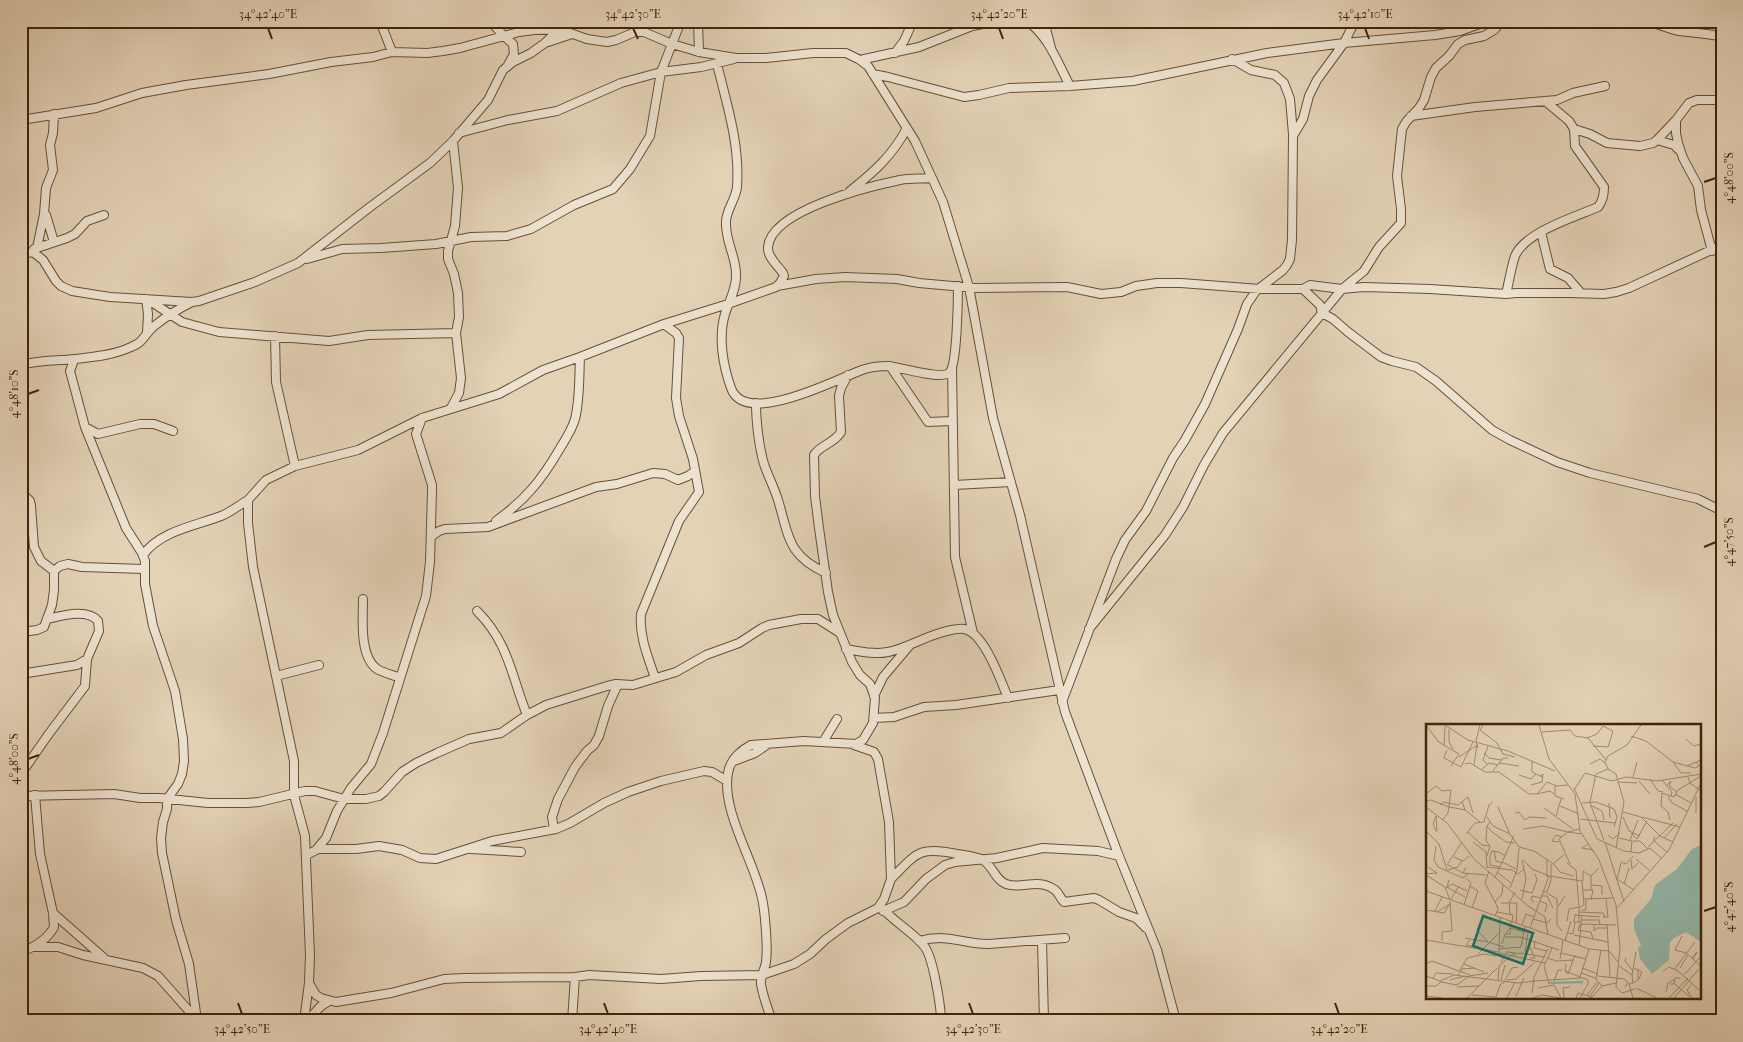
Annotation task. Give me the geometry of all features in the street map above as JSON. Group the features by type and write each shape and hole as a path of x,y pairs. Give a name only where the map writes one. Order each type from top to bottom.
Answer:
{"street":[{"path":"380,21 392,52"},
{"path":"298,262 430,163 453,141 488,100 498,77 514,54 513,44 490,21"},
{"path":"21,365 41,360 74,360 131,348 140,343 147,333 168,314 192,302 255,282 298,262 342,249 436,244 471,237 505,237 531,229 574,205 613,189 630,169 650,136 661,72 681,21"},
{"path":"698,21 699,52"},
{"path":"894,54 904,41 912,21"},
{"path":"860,60 894,54 919,47 972,26 1000,21"},
{"path":"1027,21 1036,27 1052,50 1070,86"},
{"path":"1044,21 1052,50"},
{"path":"1293,136 1303,118 1309,96 1317,80 1344,43 1355,21"},
{"path":"873,74 960,97 980,95 1010,88 1132,81 1267,53 1452,32 1488,21"},
{"path":"1089,629 1165,535 1183,507 1223,433 1342,289 1364,271 1378,247 1401,223 1397,176 1402,129 1424,100 1433,72 1458,44 1489,33 1502,21"},
{"path":"1520,21 1535,21"},
{"path":"1645,21 1677,31 1706,33 1722,37"},
{"path":"506,66 531,53 545,43 560,25"},
{"path":"21,120 96,108 142,93 186,84 269,74 331,62 373,57 392,52 427,53 443,51 520,32 560,25 572,34 607,42 634,32 644,32 672,44 699,52 736,58 766,58 812,53 846,53 868,66 915,141 943,202 969,287 993,418 1011,482 1062,702 1118,856 1162,966 1176,1021"},
{"path":"545,43 572,34"},
{"path":"460,133 508,120 557,111 621,83 661,72 717,64 736,58"},
{"path":"1062,702 1116,559 1125,540 1146,511 1173,458 1205,404 1247,304 1256,291 1282,270 1290,259 1292,240 1293,136 1290,100 1284,83 1275,75 1251,70 1232,59"},
{"path":"717,64 733,130 738,164 737,190 726,220 726,234 736,275 724,316 722,333 724,362 734,396 739,400 769,403 787,400 848,375 872,368 890,366 936,375 946,375 952,368"},
{"path":"1411,116 1475,107 1565,98 1573,93 1605,86"},
{"path":"1574,130 1590,134 1608,143 1631,146 1646,145 1657,140 1689,103 1697,100 1722,100"},
{"path":"1506,294 1515,256 1520,249 1541,232 1598,207 1604,195 1604,187 1576,146 1574,130 1569,122 1545,101"},
{"path":"38,248 42,232 46,188 53,170 50,145 54,114"},
{"path":"1676,120 1676,133 1680,150 1698,186 1701,210 1712,251"},
{"path":"848,192 882,163 900,141 907,128"},
{"path":"1657,140 1674,145 1680,150"},
{"path":"451,408 459,393 461,378 456,333 459,317 458,293 454,274 448,259 450,240 455,226 458,188 453,141"},
{"path":"776,287 784,276 768,253 770,240 777,231 803,211 848,192 903,180 931,178"},
{"path":"44,209 54,242"},
{"path":"22,254 73,236 86,221 104,215"},
{"path":"1541,232 1550,269 1568,278 1580,293"},
{"path":"436,244 448,254"},
{"path":"142,555 156,542 174,532 223,515 248,500 266,480 295,466 358,450 422,418 499,394 543,370 664,324 776,287 816,279 845,277 897,279 975,288 1067,287 1111,294 1127,291 1145,284 1182,283 1260,289 1303,289 1310,285 1342,289 1364,287 1506,294 1604,294 1629,288 1722,245"},
{"path":"22,254 33,252 48,268 56,281 66,289 110,296 192,302"},
{"path":"958,286 958,312 952,368 955,557 973,634"},
{"path":"1303,289 1320,305 1322,313"},
{"path":"146,299 182,322 211,330 329,341 368,336 456,333"},
{"path":"146,299 148,314 147,333"},
{"path":"1322,313 1333,318 1348,332 1381,356 1392,361 1416,366 1492,430 1510,440 1557,462 1645,488 1698,499 1721,511"},
{"path":"655,678 641,634 641,614 679,521 698,494 699,488 688,442 679,416 676,398 679,338 676,333 665,325"},
{"path":"275,336 276,382 295,466"},
{"path":"488,527 525,497 543,476 565,441 574,421 577,406 580,357"},
{"path":"59,360 70,371 85,427 126,528 145,561 145,584 153,626 175,691 184,746 182,774 178,784 167,799 167,809 161,829 162,853 176,920 189,964 200,1020"},
{"path":"70,371 74,360"},
{"path":"890,366 928,422 952,421"},
{"path":"848,375 839,396 841,432 835,439 816,451 814,455 815,496 830,604 852,662 860,676 870,684 874,696 873,723 863,740 853,745"},
{"path":"756,403 761,453 779,502 789,539 795,549 810,565 826,573"},
{"path":"318,849 326,838 337,811 350,788 371,764 383,733 426,596 432,536 432,485 416,434 422,418"},
{"path":"85,427 98,434 140,424 154,424 173,431"},
{"path":"432,536 445,529 488,527 596,487 616,484 653,473 665,474 678,480 684,479 694,471"},
{"path":"954,485 1011,482"},
{"path":"21,492 30,501 34,547 41,561 54,571"},
{"path":"248,500 248,523 253,567 294,761 294,795 305,836 310,955 305,1021"},
{"path":"54,571 60,566 68,564 82,567 144,569"},
{"path":"21,632 41,629 47,619 52,605 54,571"},
{"path":"363,599 362,632 369,658 378,669 400,678"},
{"path":"477,611 494,630 503,646 527,715"},
{"path":"21,774 85,686 87,660 99,631 98,621 95,617 83,614 47,619"},
{"path":"21,796 114,794 140,798 208,803 247,803 294,795 305,791 315,791 344,799 366,799 379,796 389,788 402,772 416,763 469,739 501,733 527,715 546,705 590,690 618,684 633,685 676,672 706,655 738,643 769,625 801,618 818,619 840,633"},
{"path":"846,648 880,653 888,652 936,634 964,629 980,640 1008,698"},
{"path":"874,696 883,676 911,644"},
{"path":"21,674 77,665 87,660"},
{"path":"276,676 319,665"},
{"path":"544,831 575,767 594,745 599,736 608,706 618,684"},
{"path":"874,718 894,717 924,707 956,705 1059,690"},
{"path":"823,742 837,719"},
{"path":"772,1021 760,983 766,961 762,897 748,854 734,820 729,799 727,781 733,761 755,753 770,743 823,742 853,745 867,748 874,752 878,759 890,822 891,879 882,908"},
{"path":"306,854 318,849 356,849 379,846 402,850 420,858 436,858 492,841 554,829 570,823 604,803 628,792 661,781 704,771 712,772 727,781"},
{"path":"21,952 34,946 50,933 54,927 53,913 40,854 35,795"},
{"path":"552,816 554,829"},
{"path":"309,983 320,998 329,1001 345,1001 372,997 444,979 506,976 575,977 589,975 662,979 693,976 762,975 794,964 859,916 904,902 918,885 954,862 997,858 1043,848 1098,851 1118,856"},
{"path":"464,850 521,852"},
{"path":"891,879 923,851 933,850 982,860 997,878 1004,883 1009,885 1037,883 1055,891 1064,902 1094,898 1119,912 1136,918 1149,931"},
{"path":"882,908 889,917 926,948 939,998 941,1021"},
{"path":"53,913 106,959"},
{"path":"919,941 946,937 976,944 1065,938"},
{"path":"1042,941 1044,1021"},
{"path":"34,946 58,947 83,955 143,968 151,972 168,987 177,999 200,1020"},
{"path":"572,1021 575,977"},
{"path":"305,1021 329,1001"},
{"path":"168,1021 200,1020"}]}
